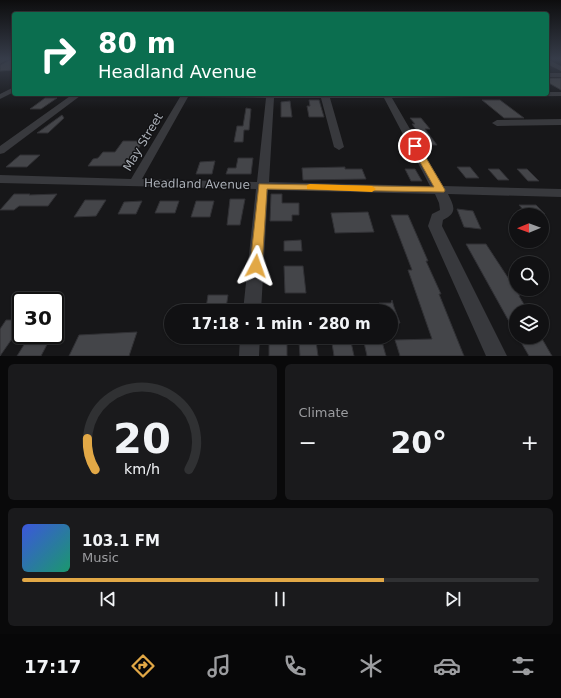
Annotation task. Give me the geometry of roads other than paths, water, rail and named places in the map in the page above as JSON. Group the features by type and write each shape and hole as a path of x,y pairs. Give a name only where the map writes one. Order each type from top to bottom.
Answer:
{"street":[{"path":"549,94 561,94"},
{"path":"0,151 76,96"},
{"name":"May Street","path":"134,183 185,96"},
{"path":"253,304 270,96"},
{"path":"339,147 325,96 387,96 440,190 447,207 446,212 436,220 436,226 497,356"},
{"path":"497,123 561,122"},
{"name":"Headland Avenue","path":"3,182 134,183 561,193"},
{"path":"249,356 250,344"}]}
